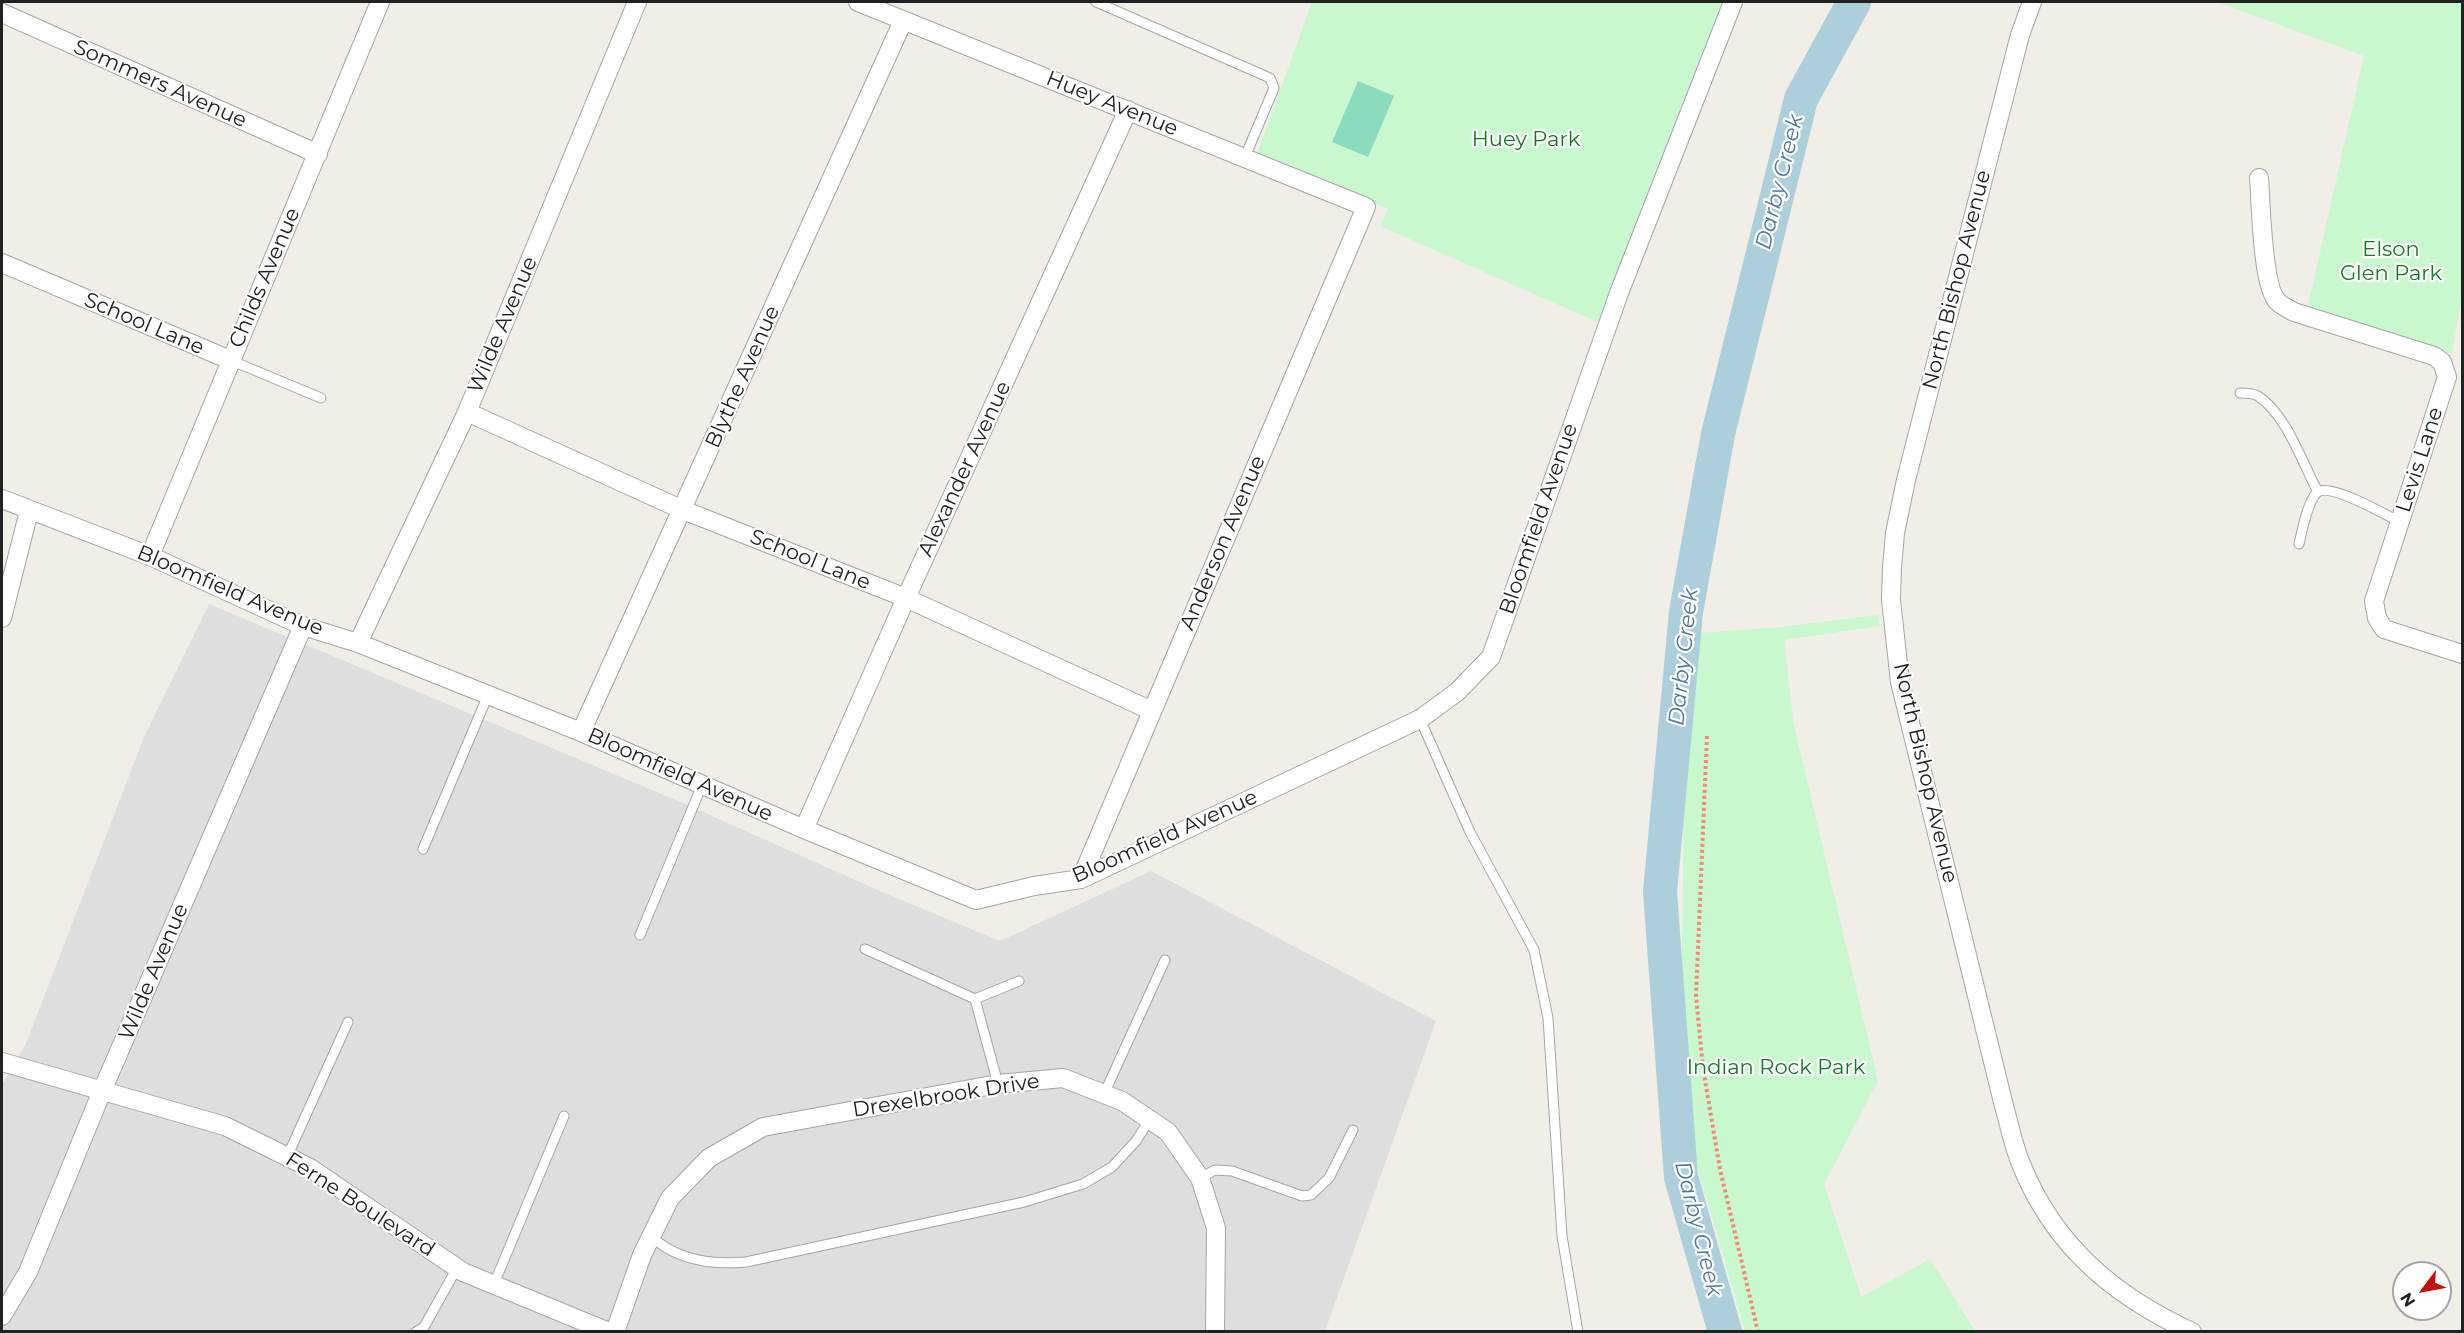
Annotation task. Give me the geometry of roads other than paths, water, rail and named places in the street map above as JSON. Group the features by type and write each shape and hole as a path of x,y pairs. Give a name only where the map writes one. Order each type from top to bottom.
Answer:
{"street":[{"name":"Childs Avenue","path":"150,556 380,2"},
{"name":"Wilde Avenue","path":"358,643 467,412 637,2"},
{"name":"Huey Avenue","path":"858,2 893,12 1366,207"},
{"name":"Bloomfield Avenue","path":"2,499 150,556 303,626 358,643 581,732 804,830 976,900 1034,886 1081,879 1420,719 1457,692 1491,657 1619,293 1733,2"},
{"name":"North Bishop Avenue","path":"2032,2 2020,35 1909,468 1895,533 1891,600 1900,682 2003,1102 2024,1171 2036,1198 2081,1259 2110,1284 2140,1305 2192,1332"},
{"name":"Blythe Avenue","path":"581,732 683,510 893,12"},
{"name":"Sommers Avenue","path":"2,14 318,154"},
{"name":"Alexander Avenue","path":"804,830 906,598 1128,110"},
{"name":"Levis Lane","path":"2259,178 2264,246 2270,285 2277,302 2294,312 2434,356 2446,369 2447,377 2374,601 2377,618 2384,629 2463,654"},
{"name":"Anderson Avenue","path":"1081,879 1366,207"},
{"name":"School Lane","path":"2,263 230,360"},
{"name":"School Lane","path":"467,412 683,510 906,598 1152,711"},
{"path":"2,618 29,511"},
{"name":"Wilde Avenue","path":"2,1316 28,1272 102,1091 303,626"},
{"name":"Ferne Boulevard","path":"3,1067 102,1091 225,1126 310,1168 457,1268 609,1332"},
{"name":"Drexelbrook Drive","path":"615,1332 642,1255 670,1198 709,1158 764,1127 998,1084 1063,1078 1122,1101 1168,1131 1200,1178 1216,1228 1215,1332"}],"lane":[{"path":"1096,2 1270,78 1274,88 1245,158"},
{"name":"School Lane","path":"230,360 321,398"},
{"path":"2240,393 2256,394 2274,409 2292,439 2318,492"},
{"path":"2299,544 2311,501 2318,492 2325,489 2400,522"},
{"path":"423,849 488,695"},
{"path":"1420,719 1470,832 1534,950 1548,1018 1562,1236 1578,1332"},
{"path":"640,935 702,785"},
{"path":"865,949 975,999 1019,981"},
{"path":"1104,1094 1166,960"},
{"path":"975,999 998,1084"},
{"path":"287,1157 348,1022"},
{"path":"494,1284 564,1116"},
{"path":"651,1236 662,1247 687,1258 719,1265 1024,1202 1083,1184 1112,1167 1136,1140 1150,1119"},
{"path":"1200,1178 1215,1170 1232,1171 1302,1196 1311,1196 1329,1178 1353,1130"},
{"path":"422,1330 457,1268"}],"waterway":[{"name":"Darby Creek","path":"1725,1332 1681,1177 1660,892 1686,612 1718,434 1801,99 1854,2"}],"park label":[{"name":"Huey Park","path":"1526,140"},
{"name":"Elson Glen Park","path":"2391,262"},
{"name":"Indian Rock Park","path":"1776,1068"}]}
